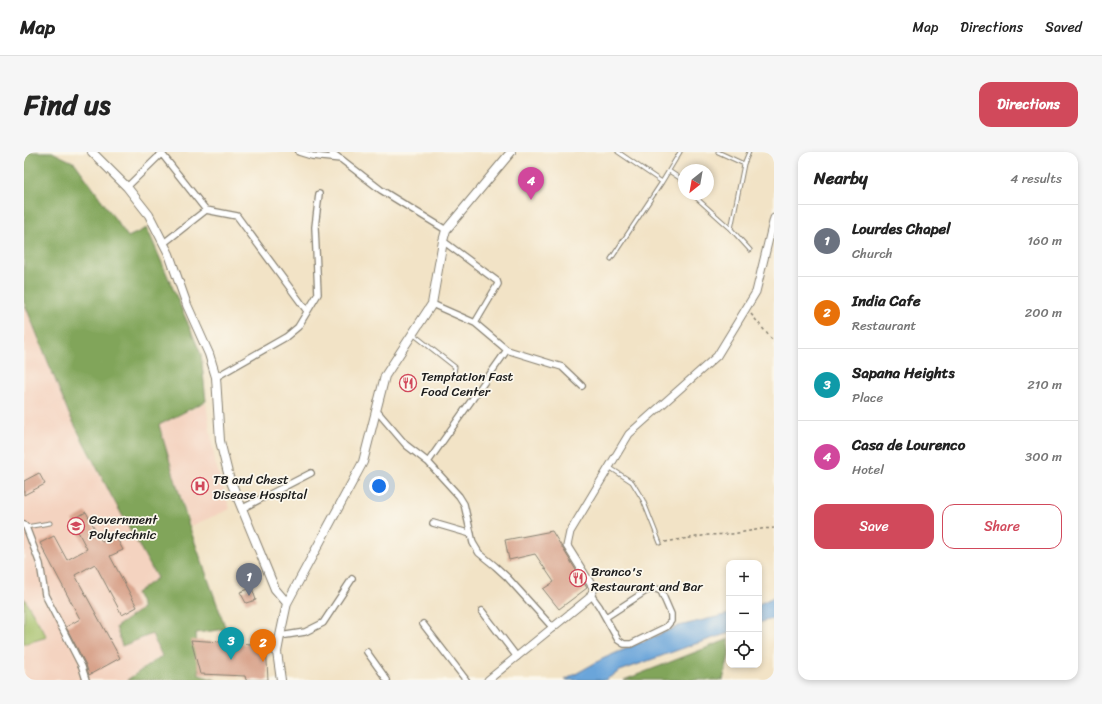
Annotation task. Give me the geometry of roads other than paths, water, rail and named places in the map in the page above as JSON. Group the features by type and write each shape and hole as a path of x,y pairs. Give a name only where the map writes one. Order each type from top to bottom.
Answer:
{"main road":[{"path":"92,152 127,187 149,215 164,243 187,305 209,354 216,377 220,441 229,476 275,589 287,603"},
{"path":"281,680 277,652 287,603 363,462 385,376 432,304 446,230 511,152"}],"street":[{"path":"300,152 312,156 341,160"},
{"path":"331,152 381,190 446,230"},
{"path":"127,187 162,153 206,210 237,216 307,311"},
{"path":"216,377 286,337 298,327 318,294 315,227 318,194"},
{"path":"164,243 206,210"},
{"path":"488,680 553,628 591,595 594,589 567,546 570,532 629,434 717,356 756,292 774,218"},
{"path":"443,241 497,281 498,284 475,323"},
{"path":"432,304 475,323 508,350 562,367 582,386"},
{"path":"428,462 508,350"},
{"path":"376,410 406,445 428,462 452,488 464,504 473,543 479,553 507,577 553,628"},
{"path":"243,508 311,473"},
{"path":"433,523 471,534"},
{"path":"25,526 40,564 45,595 82,667 86,680"},
{"path":"280,636 305,632 323,623 352,579"},
{"path":"591,595 606,617 618,640 624,644 631,644 666,627 671,621 671,614 661,591 654,588 646,591 606,617"},
{"path":"482,611 517,657"},
{"path":"423,624 466,680"},
{"path":"367,652 388,680"},
{"path":"379,680 383,674"}],"lane":[{"path":"618,152 662,182"},
{"path":"611,260 680,152"},
{"path":"718,152 744,164"},
{"path":"731,229 744,164 749,152"},
{"path":"769,152 774,154"},
{"path":"669,171 678,177"},
{"path":"699,200 731,229 750,250"},
{"path":"413,334 455,366 453,378"},
{"path":"609,467 632,482 643,500 660,543"},
{"path":"25,526 50,523"}],"water":[{"path":"774,597 774,618 762,622 762,603"},
{"path":"726,615 726,634 620,671 605,680 565,680 602,659 679,626"}],"place":[{"name":"Casa de Lourenco","path":"531,200"},
{"name":"Temptation Fast Food Center","path":"408,383"},
{"name":"TB and Chest Disease Hospital","path":"200,486"},
{"name":"Government Polytechnic","path":"76,526"},
{"name":"Branco's Restaurant and Bar","path":"578,578"},
{"name":"Lourdes Chapel","path":"249,596"},
{"name":"Sapana Heights","path":"231,660"},
{"name":"India Cafe","path":"263,662"}]}
